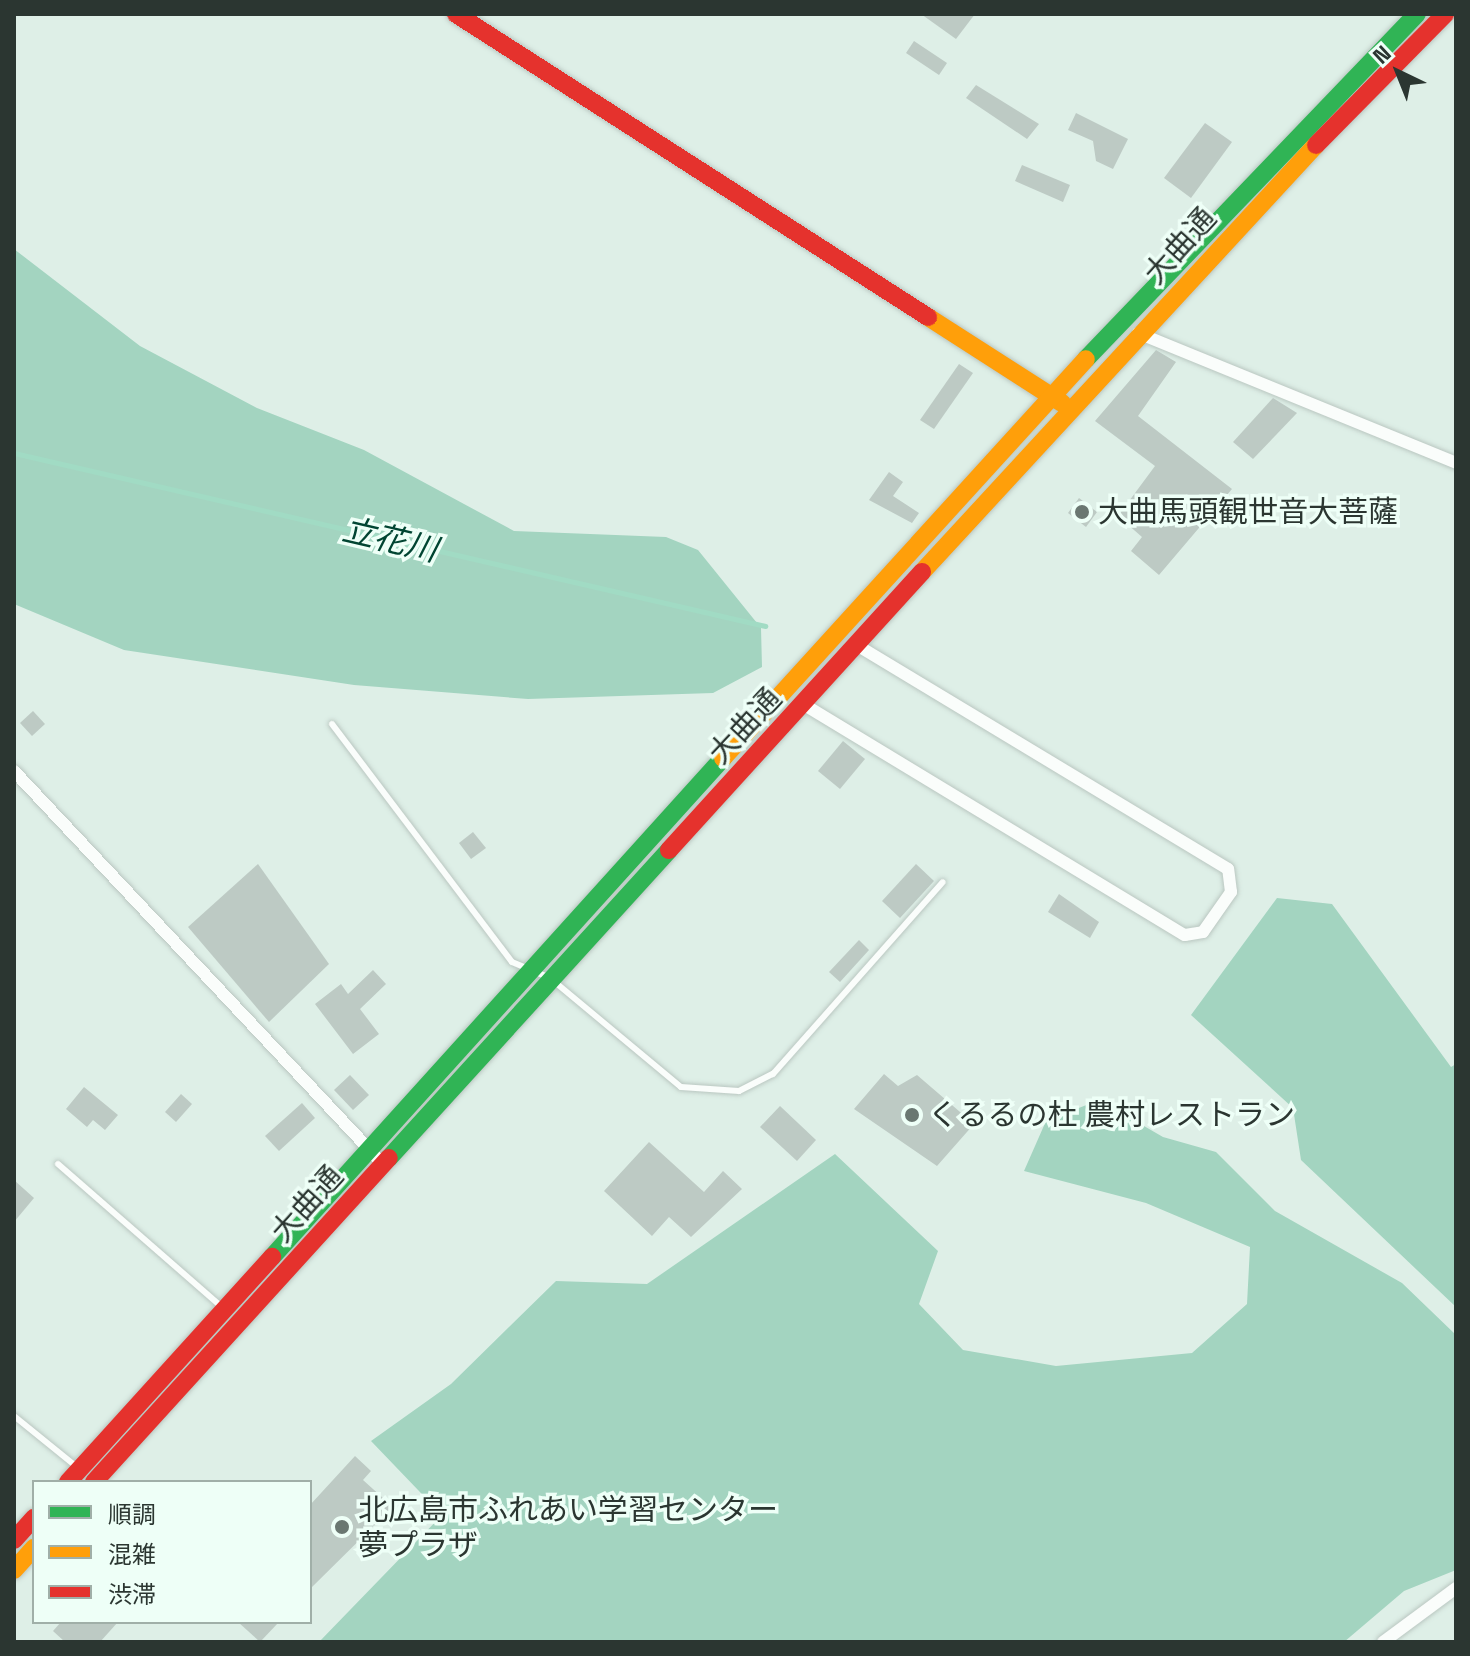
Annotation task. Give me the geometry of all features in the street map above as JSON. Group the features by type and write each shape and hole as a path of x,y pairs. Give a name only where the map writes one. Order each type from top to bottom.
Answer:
{"main road":[{"path":"456,14 1070,409"},
{"name":"大曲通","path":"84,1479 223,1308 367,1147 1052,395 1288,141 1417,14"},
{"name":"大曲通","path":"84,1479 803,704 1138,333 1445,14"},
{"path":"14,1540 32,1520"},
{"path":"14,1570 32,1550"}],"street":[{"path":"1138,333 1456,463"},
{"path":"803,704 1185,935 1203,932 1231,892 1228,869 857,645"},
{"path":"14,771 381,1162"},
{"path":"1383,1642 1456,1588"}],"lane":[{"path":"332,724 526,974 550,978 681,1087 739,1091 773,1074 943,882"},
{"path":"58,1164 223,1308"},
{"path":"14,1416 84,1479"}],"green space":[{"path":"14,249 140,346 257,408 364,450 514,531 666,537 698,550 761,628 762,667 713,693 528,699 354,685 124,650 14,604"},
{"path":"1277,898 1332,904 1451,1067 1456,1064 1456,1307 1301,1160 1293,1108 1191,1015"},
{"path":"1099,1100 1163,1137 1216,1152 1275,1211 1402,1283 1456,1335 1456,1570 1404,1591 1344,1642 319,1642 442,1515 371,1441 451,1384 556,1281 647,1284 835,1154 938,1251 919,1304 963,1350 1056,1366 1192,1353 1247,1304 1250,1247 1146,1203 1024,1171 1046,1121"}],"building":[{"path":"921,14 975,14 956,39"},
{"path":"914,41 947,63 939,75 906,53"},
{"path":"976,85 1039,124 1027,139 966,98"},
{"path":"1076,113 1128,139 1113,169 1096,161 1093,141 1068,130"},
{"path":"1205,123 1232,142 1191,198 1164,178"},
{"path":"1022,165 1070,185 1063,202 1015,181"},
{"path":"1156,350 1176,362 1138,416 1232,489 1159,575 1131,551 1142,537 1118,516 1155,466 1095,421"},
{"path":"959,364 973,373 934,429 920,420"},
{"path":"1273,398 1297,413 1253,459 1233,442"},
{"path":"889,472 903,482 893,496 919,513 912,523 869,500"},
{"name":"大曲馬頭観世音大菩薩","path":"1079,498 1097,512 1086,527 1068,513"},
{"path":"33,711 45,724 32,736 20,723"},
{"path":"843,741 865,759 840,789 818,771"},
{"path":"473,832 486,848 471,859 459,843"},
{"path":"258,864 329,964 269,1022 188,927"},
{"path":"916,864 934,881 900,918 882,901"},
{"path":"1059,894 1099,922 1090,938 1048,912"},
{"path":"859,940 869,950 840,982 829,972"},
{"path":"373,970 386,984 360,1009 379,1034 353,1054 315,1004 341,984 348,994"},
{"name":"くるるの杜 農村レストラン","path":"884,1074 898,1086 917,1075 974,1124 937,1166 854,1109"},
{"path":"350,1075 369,1095 353,1110 334,1090"},
{"path":"84,1087 118,1115 105,1130 93,1120 87,1127 66,1109"},
{"path":"181,1094 192,1104 176,1122 165,1112"},
{"path":"302,1103 315,1118 279,1151 265,1136"},
{"path":"780,1106 816,1140 797,1161 760,1127"},
{"path":"649,1142 704,1192 723,1171 742,1189 691,1237 669,1217 652,1236 604,1191"},
{"path":"14,1180 34,1198 14,1222"},
{"name":"北広島市ふれあい学習センター 夢プラザ","path":"355,1456 371,1471 363,1480 393,1507 312,1587 312,1503"},
{"path":"59,1624 116,1624 100,1642 65,1642 53,1631"},
{"path":"240,1624 277,1624 260,1642"}],"waterway":[{"name":"立花川","path":"14,453 765,626"}],"traffic: fast":[{"path":"1086,359 1417,14"},
{"path":"272,1257 723,758"},
{"path":"389,1158 669,850"}],"traffic: slow":[{"path":"922,572 1316,145"},
{"path":"928,317 1062,403"},
{"path":"723,758 1086,359"},
{"path":"14,1570 32,1550"}],"traffic: jam":[{"path":"456,14 928,317"},
{"path":"1316,145 1445,14"},
{"path":"669,850 922,572"},
{"path":"96,1480 389,1158"},
{"path":"70,1480 272,1257"},
{"path":"14,1540 32,1520"}],"place":[{"name":"大曲馬頭観世音大菩薩","path":"1082,512"},
{"name":"くるるの杜 農村レストラン","path":"912,1115"},
{"name":"北広島市ふれあい学習センター 夢プラザ","path":"342,1527"}]}
